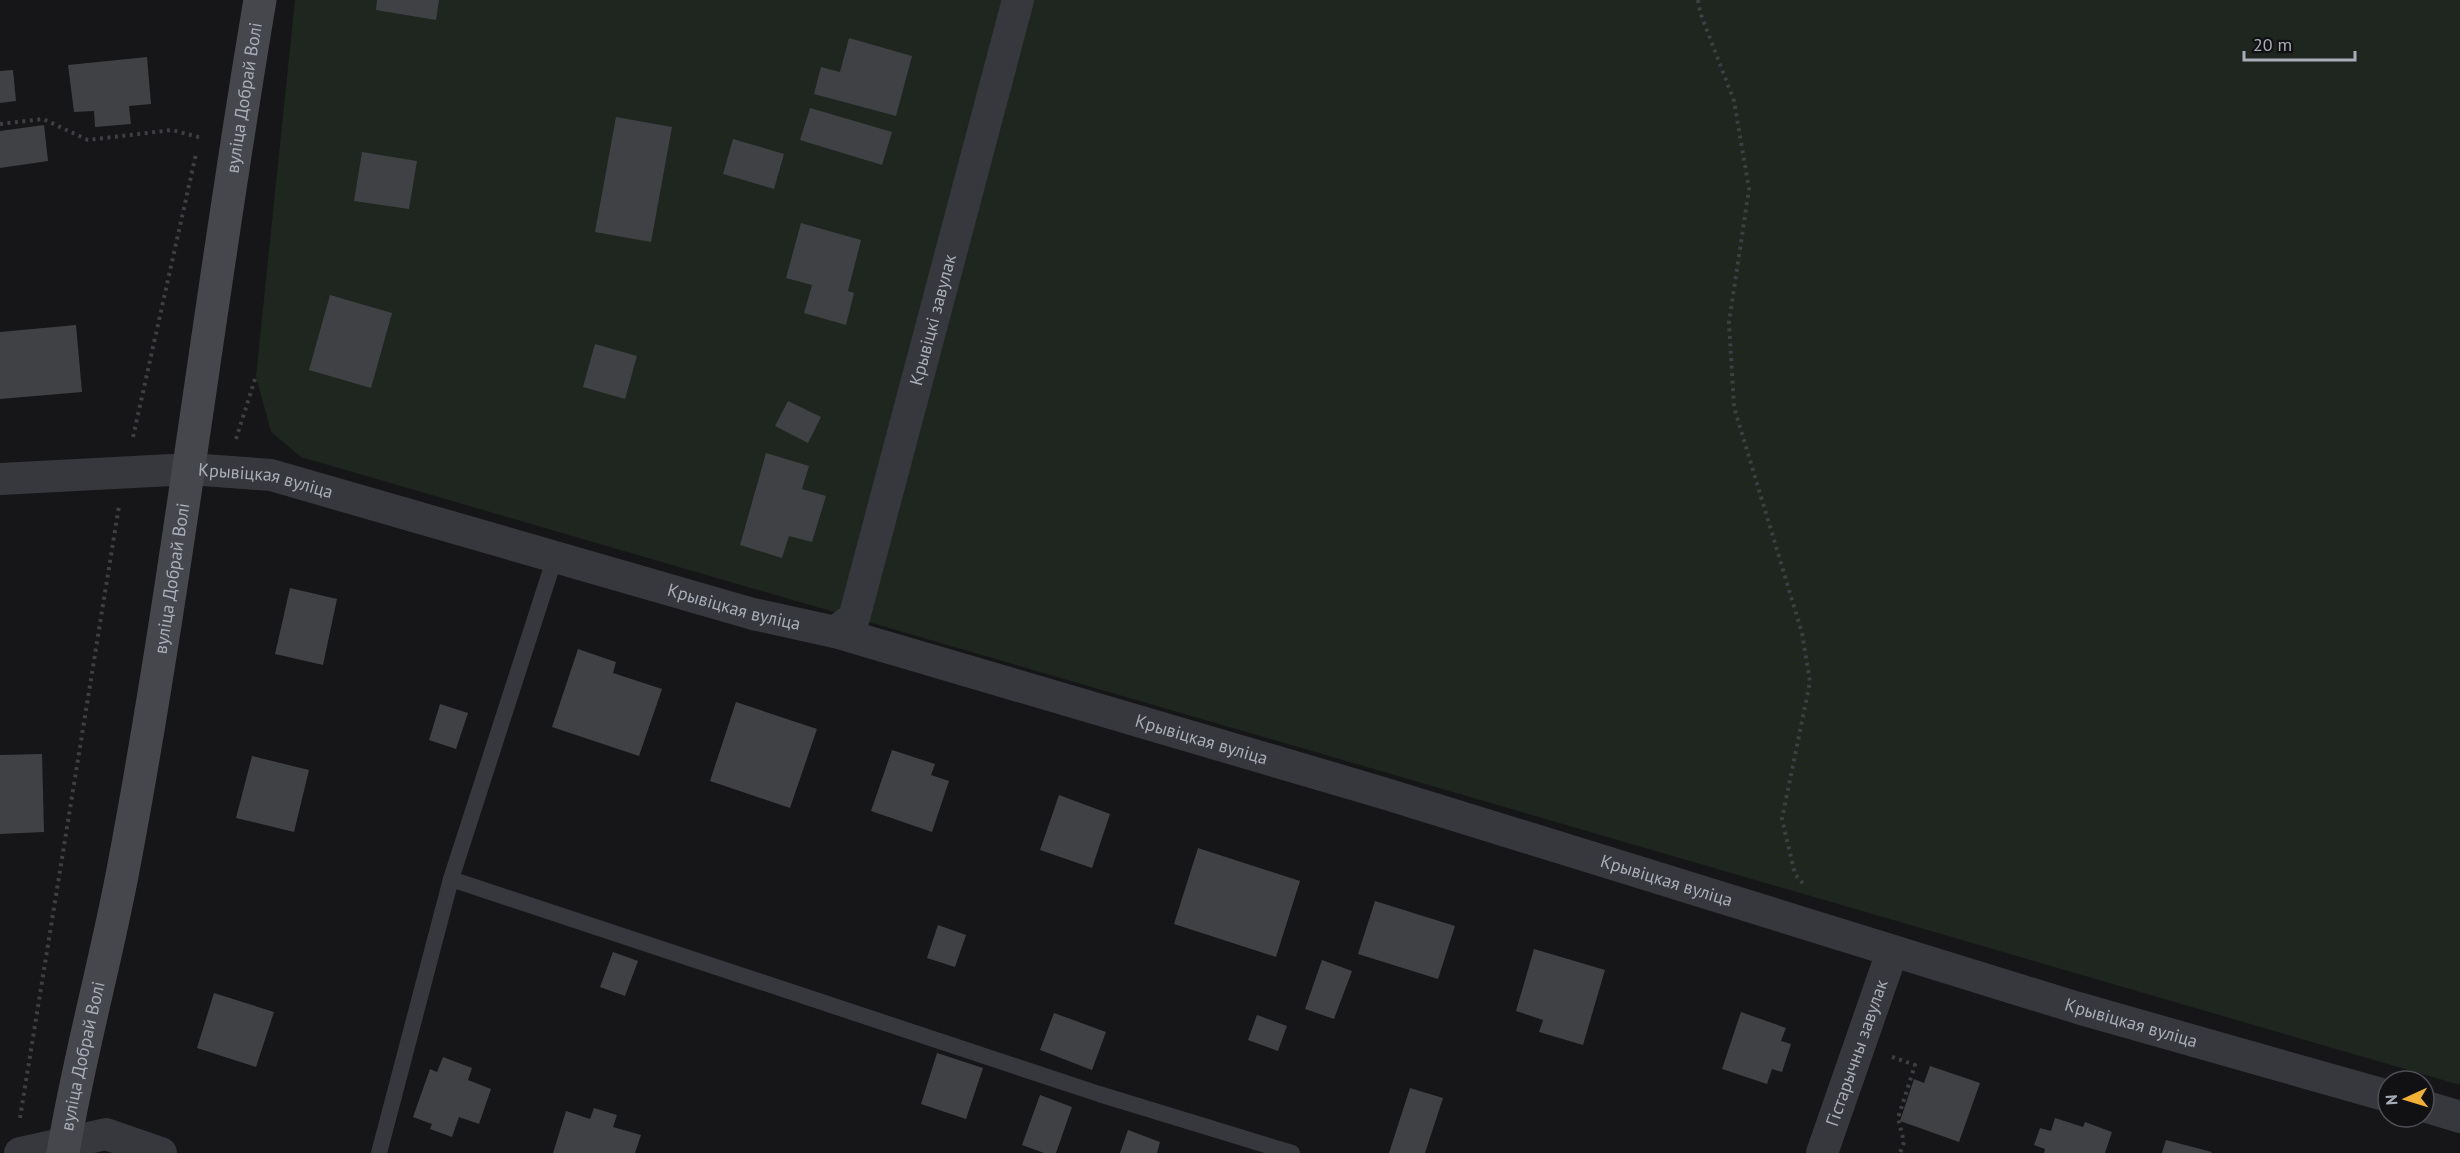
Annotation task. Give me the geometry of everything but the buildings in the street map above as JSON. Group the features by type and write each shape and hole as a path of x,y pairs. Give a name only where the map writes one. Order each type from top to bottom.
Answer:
{"street":[{"name":"вуліца Добрай Волі","path":"64,1148 124,866 190,469 235,147 260,0"},
{"name":"Крывіцкі завулак","path":"835,632 854,618 1018,0"},
{"name":"Крывіцкая вуліца","path":"0,479 190,469 271,475 753,614 835,632 1383,793 1892,952 2376,1093"},
{"name":"Гістарычны завулак","path":"1822,1153 1892,952"},
{"path":"2436,1110 2460,1117"},
{"path":"19,1141 64,1148 106,1134 161,1153"}],"lane":[{"path":"379,1153 451,879 555,557"},
{"path":"451,879 1099,1095 1292,1153"}],"path":[{"path":"1698,0 1700,12 1734,101 1749,189 1729,322 1734,407 1802,633 1810,682 1782,819 1796,874 1807,890"},
{"path":"0,124 43,119 88,140 172,130 235,147"},
{"path":"19,1141 124,472 202,126"},
{"path":"1886,1055 1915,1065 1898,1118 1904,1142 1900,1153"}],"shaded area":[{"path":"295,0 2460,0 2460,1085 2436,1078 2436,1069 2405,1069 301,457 271,432 256,376"}]}
